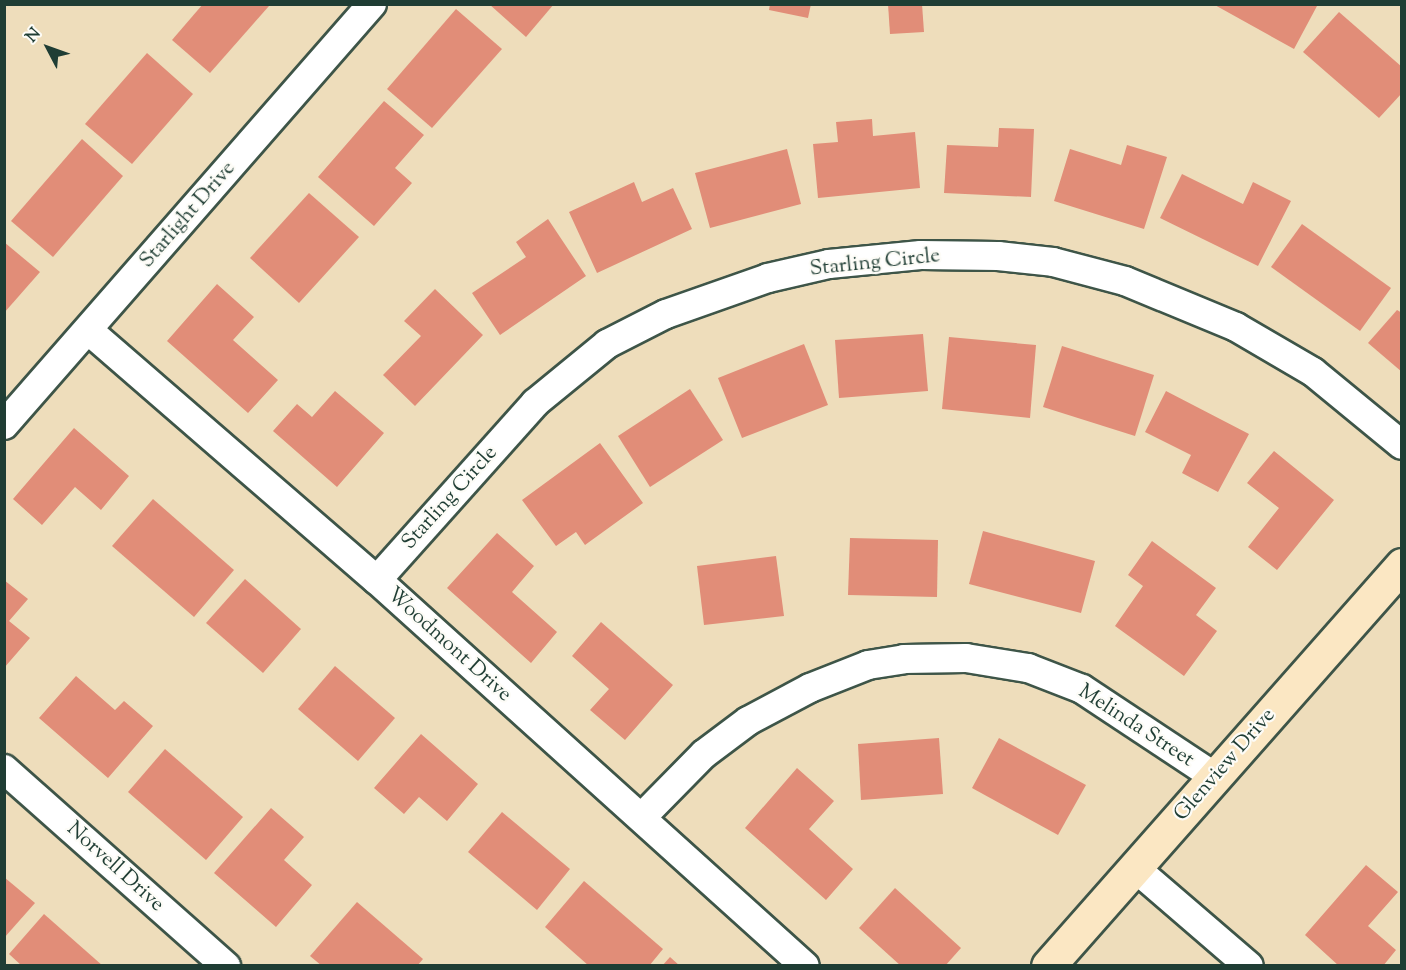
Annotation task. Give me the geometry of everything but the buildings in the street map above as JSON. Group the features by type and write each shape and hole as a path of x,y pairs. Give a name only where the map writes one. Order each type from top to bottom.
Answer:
{"main road":[{"name":"Glenview Drive","path":"1048,966 1401,565"}],"street":[{"name":"Starlight Drive","path":"4,425 372,4"},
{"name":"Starling Circle","path":"377,580 536,403 607,344 666,314 768,278 829,264 921,255 998,256 1053,262 1125,281 1236,327 1313,372 1401,446"},
{"name":"Woodmont Drive","path":"88,330 377,580 805,966"},
{"name":"Melinda Street","path":"642,817 704,754 748,721 810,688 868,665 904,659 966,658 1028,668 1082,689 1215,777"},
{"name":"Norvell Drive","path":"4,769 226,966"},
{"path":"1135,868 1249,966"}]}
